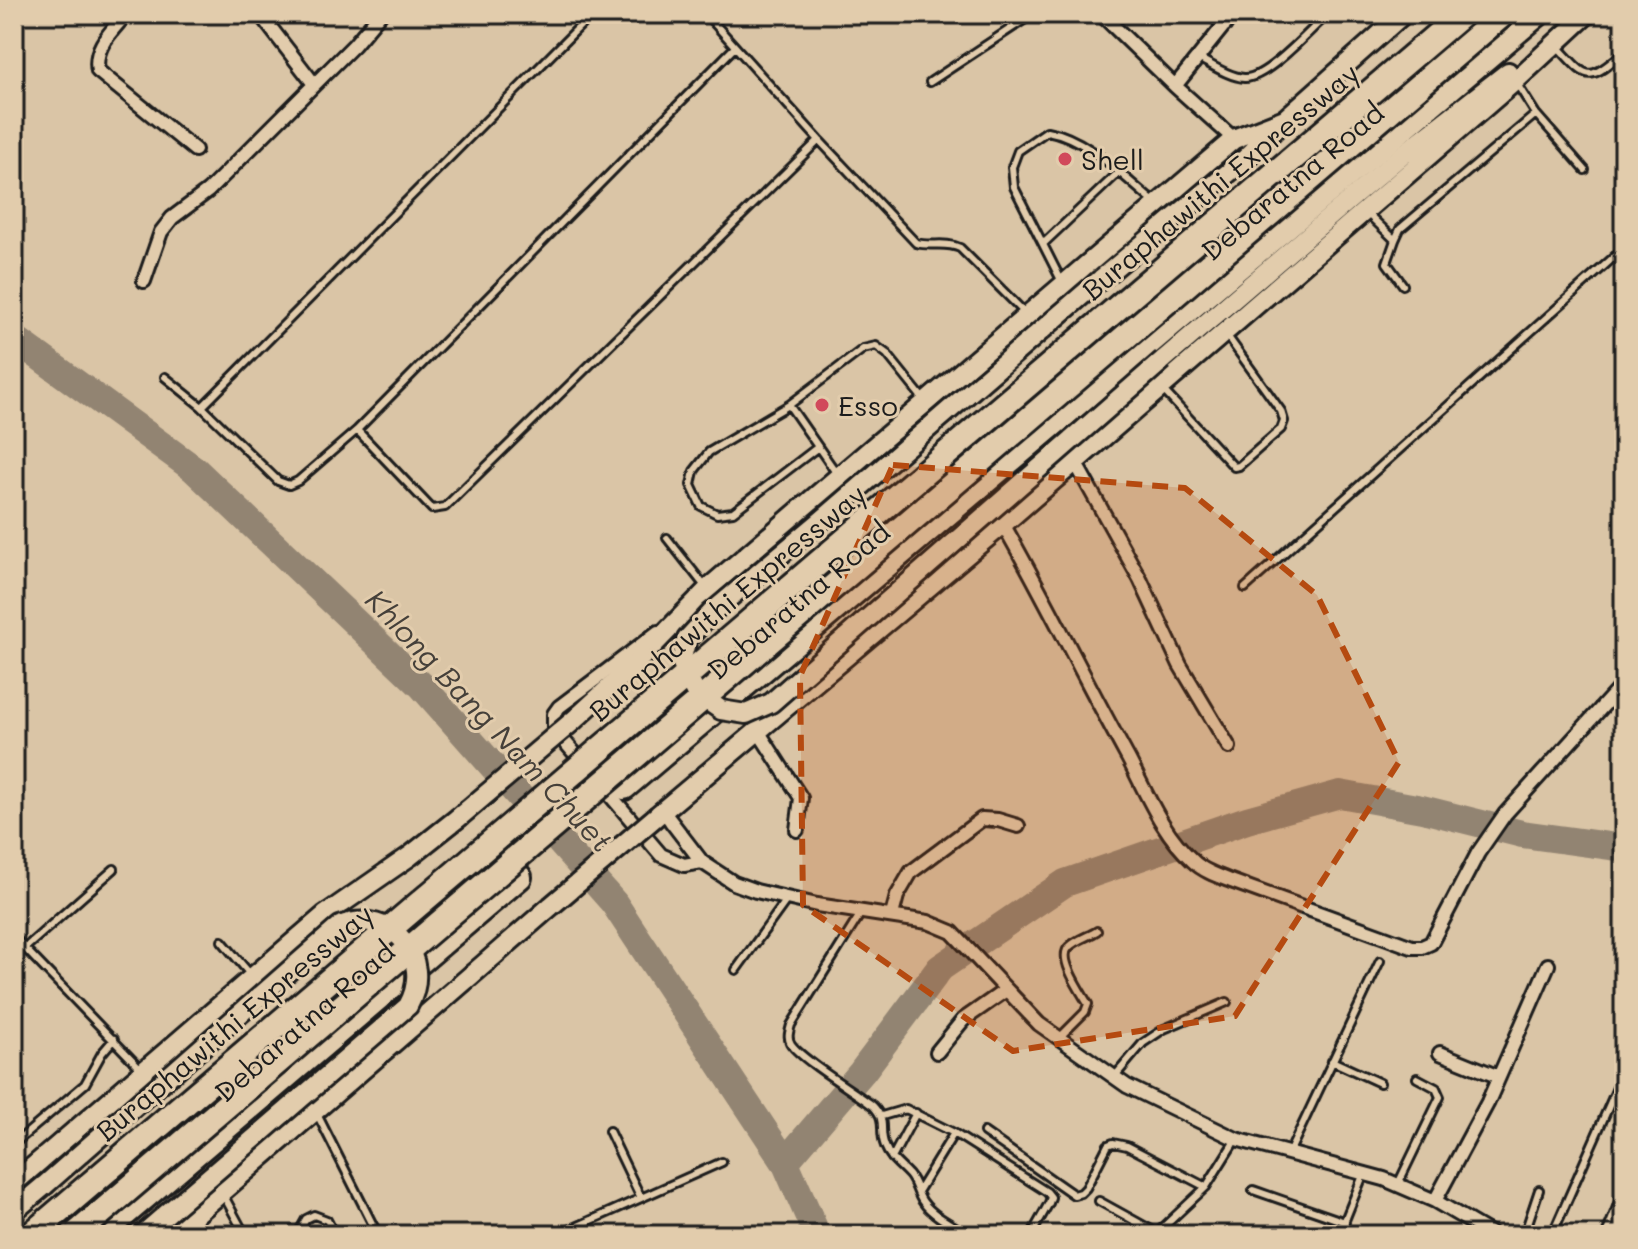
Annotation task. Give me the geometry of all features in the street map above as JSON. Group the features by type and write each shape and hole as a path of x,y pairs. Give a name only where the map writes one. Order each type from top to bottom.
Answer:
{"highway":[{"name":"Debaratna Road","path":"19,1235 1448,14"},
{"name":"Buraphawithi Expressway","path":"31,1235 1462,14"},
{"name":"Buraphawithi Expressway","path":"75,1235 1503,14"},
{"name":"Debaratna Road","path":"100,1235 1537,14"}],"main road":[{"name":"Debaratna Road","path":"14,1183 325,915 410,856 573,721 708,590 1234,139 1285,119 1403,14"},
{"path":"1285,119 1245,159 711,613 687,639 681,661 695,692 721,710 746,714 771,703 1403,154 1585,14"},
{"path":"172,1235 551,906 1075,462 1515,81 1585,14"},
{"path":"14,1211 340,926 354,920 368,920 397,932 411,951 417,977 408,1006 142,1235"}],"street":[{"path":"126,14 99,47 96,60 98,71 195,150"},
{"path":"260,14 314,84"},
{"path":"144,281 161,232 172,218 208,191 354,45 380,14"},
{"path":"1101,14 1234,139"},
{"path":"1213,14 1225,25"},
{"path":"1175,86 1233,14"},
{"path":"1075,462 1140,579 1180,665 1229,747"},
{"path":"1003,524 1054,613 1077,664 1165,829 1193,862 1231,881 1412,947 1422,947 1436,937 1478,853 1505,814 1624,683"},
{"path":"679,616 559,707 553,722 554,729 661,855 684,865 702,862"},
{"path":"758,731 801,798 797,830"},
{"path":"661,813 702,862 734,883 861,913 928,922 952,932 1006,990 1058,1038 1114,1078 1236,1139 1398,1185 1435,1201 1493,1235"},
{"path":"892,915 901,887 911,872 982,819 1018,826"},
{"path":"1435,1201 1499,1077 1548,965"},
{"path":"937,1052 963,1020 1006,990"},
{"path":"1440,1053 1499,1077"},
{"path":"1609,1235 1624,1197"}],"lane":[{"path":"202,407 592,14"},
{"path":"706,14 916,243 927,246 952,244 960,248 1027,316"},
{"path":"930,82 1033,14"},
{"path":"1198,58 1235,76 1251,78 1267,71 1328,14"},
{"path":"1555,44 1582,73 1592,76 1599,74 1624,52"},
{"path":"165,377 202,407 278,481 289,485 298,481 357,430 734,48"},
{"path":"1515,81 1536,114 1585,170"},
{"path":"1403,285 1387,263 1400,229 1536,114"},
{"path":"1063,285 1014,187 1012,167 1018,151 1047,131 1062,133 1084,145 1157,205"},
{"path":"357,430 432,509 445,507 819,140"},
{"path":"1043,244 1118,173"},
{"path":"1365,211 1395,240"},
{"path":"1245,588 1624,248"},
{"path":"1161,387 1228,462 1234,467 1239,466 1281,429 1284,421 1281,411 1224,333"},
{"path":"818,447 733,512 717,514 701,506 691,485 694,471 709,452 789,405 863,349 876,346 887,354 926,403"},
{"path":"789,405 839,477"},
{"path":"667,538 708,590"},
{"path":"25,948 114,869"},
{"path":"736,970 788,898"},
{"path":"861,913 791,1025 788,1036 805,1057 873,1106 882,1116 882,1135 892,1158 910,1176 922,1201 969,1235"},
{"path":"1058,1038 1078,1021 1088,1004 1064,956 1067,948 1097,931"},
{"path":"14,937 143,1072"},
{"path":"222,941 252,977"},
{"path":"1289,1154 1380,961"},
{"path":"1114,1078 1143,1043 1164,1029 1227,1002"},
{"path":"14,1144 85,1084 102,1053 114,1039"},
{"path":"1332,1061 1380,1083"},
{"path":"1552,1235 1624,1072"},
{"path":"1398,1185 1440,1097 1436,1088 1417,1078"},
{"path":"882,1116 906,1109 916,1113 954,1133 1047,1192 1051,1197 1049,1203 1031,1235"},
{"path":"316,1112 378,1235"},
{"path":"892,1158 916,1113"},
{"path":"609,1131 641,1198"},
{"path":"984,1132 1074,1195 1086,1188 1108,1145 1113,1143 1127,1146 1206,1187"},
{"path":"919,1190 954,1133"},
{"path":"1099,1201 1156,1234 1206,1187 1236,1139"},
{"path":"558,1235 722,1162"},
{"path":"1339,1235 1364,1173"},
{"path":"1253,1190 1345,1222"},
{"path":"1524,1235 1539,1190"},
{"path":"222,1193 245,1235"},
{"path":"297,1235 306,1219 314,1215 327,1220 335,1235"}],"highlighted area":[{"path":"893,465 1185,488 1317,595 1399,762 1235,1016 1013,1051 803,905 800,676"}],"waterway":[{"name":"Khlong Bang Nam Chuet","path":"14,338 194,469 421,685 614,903 785,1162 817,1235"},
{"path":"785,1162 862,1072 940,968 1065,883 1247,820 1340,794 1422,809 1522,834 1624,848"}],"place":[{"name":"Shell","path":"1065,159"},
{"name":"Esso","path":"822,405"}]}
